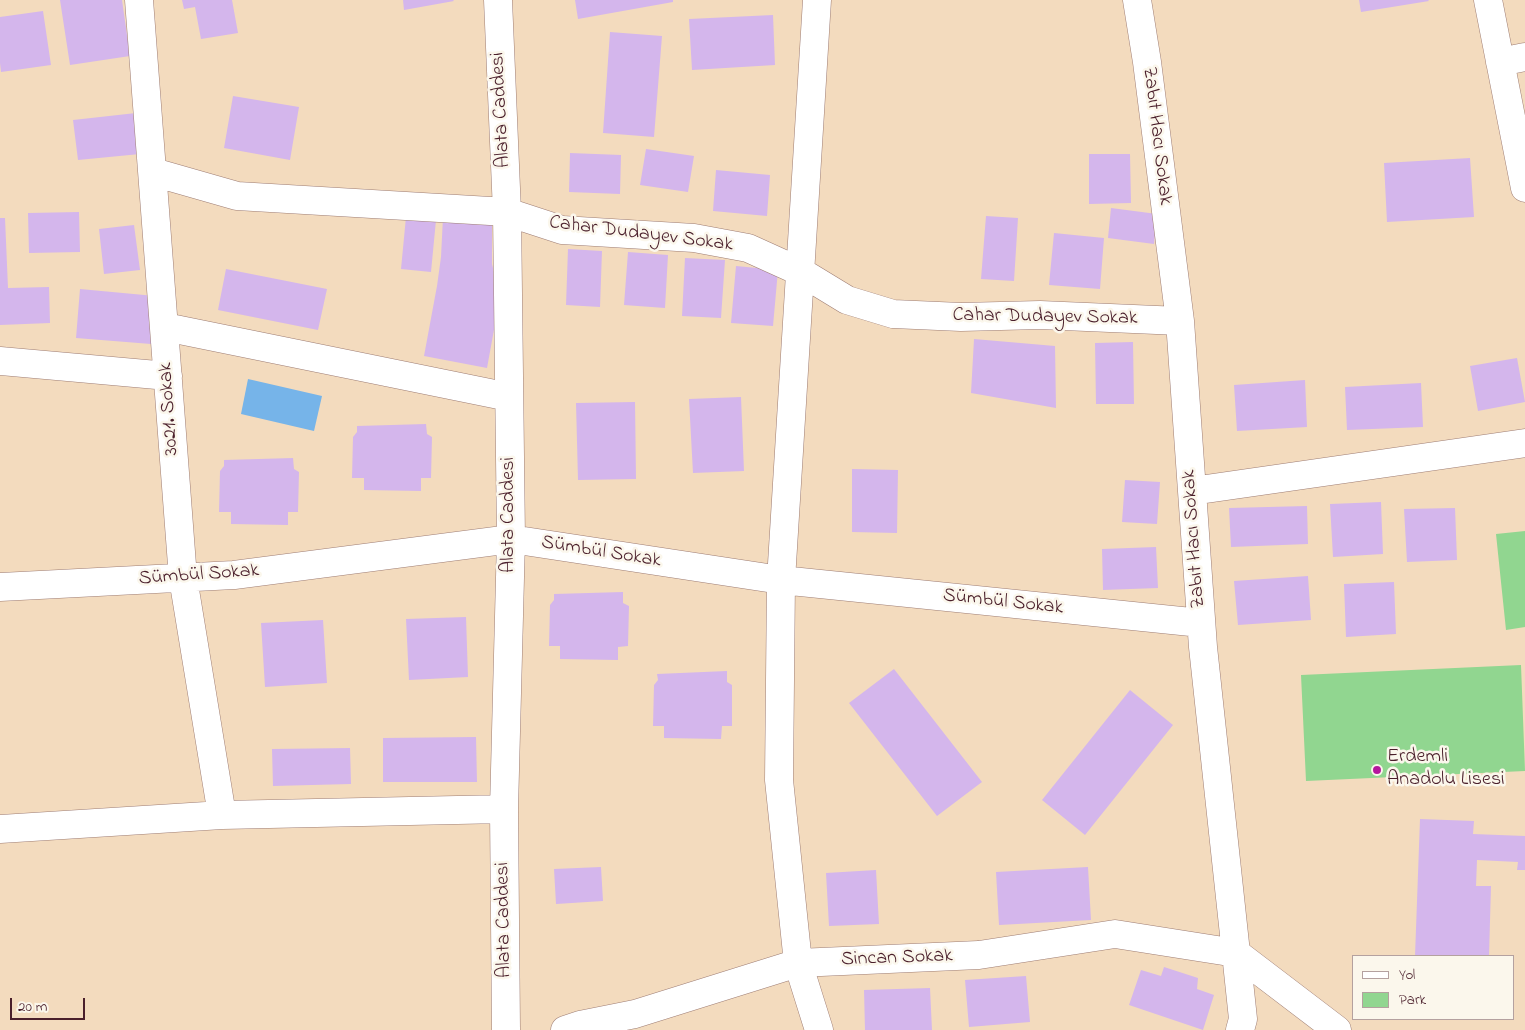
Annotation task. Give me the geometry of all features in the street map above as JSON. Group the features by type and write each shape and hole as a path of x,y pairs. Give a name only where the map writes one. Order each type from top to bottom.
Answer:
{"street":[{"name":"3021. Sokak","path":"139,0 183,578 222,815"},
{"name":"Alata Caddesi","path":"498,0 507,212 511,539 504,810 506,1030"},
{"path":"817,0 781,580 779,780 798,963 818,1030"},
{"name":"Zabıt Hacı Sokak","path":"1137,0 1147,62 1180,321 1201,623 1243,1019 1240,1030"},
{"path":"1488,0 1512,59 1525,188"},
{"name":"Cahar Dudayev Sokak","path":"153,172 237,196 507,212 562,230 694,238 748,248 801,272 847,300 893,314 961,317 1040,315 1180,321"},
{"path":"165,327 509,398"},
{"path":"0,361 168,376"},
{"path":"1192,491 1525,443"},
{"name":"Sümbül Sokak","path":"0,587 234,575 511,539 781,580 1201,623"},
{"path":"0,829 222,815 504,810"},
{"name":"Sincan Sokak","path":"565,1030 580,1025 635,1014 798,963 979,955 1115,934 1236,953"},
{"path":"1236,953 1337,1030"}],"green space":[{"path":"1525,531 1525,627 1506,630 1496,534"},
{"path":"1521,665 1525,771 1306,781 1301,675"}],"water":[{"path":"248,379 322,396 314,431 241,414"}],"building":[{"path":"60,0 122,0 130,56 70,65"},
{"path":"182,0 232,0 238,33 201,39 195,7 184,9"},
{"path":"403,0 453,0 454,1 404,10"},
{"path":"575,0 673,0 673,2 578,19"},
{"path":"1359,0 1428,0 1429,1 1361,12"},
{"path":"43,11 51,65 1,72 0,17"},
{"path":"773,15 775,65 692,70 689,19"},
{"path":"610,32 662,36 654,137 603,133"},
{"path":"233,96 299,107 290,160 224,148"},
{"path":"136,113 140,154 78,160 73,120"},
{"path":"646,149 694,156 688,192 640,185"},
{"path":"570,153 621,155 620,194 569,192"},
{"path":"1089,154 1130,154 1131,203 1089,204"},
{"path":"1470,158 1474,217 1387,222 1384,163"},
{"path":"716,170 770,175 767,216 713,211"},
{"path":"1111,208 1157,214 1154,244 1108,238"},
{"path":"79,212 80,252 29,253 28,213"},
{"path":"986,216 1018,218 1014,281 981,279"},
{"path":"406,217 436,220 431,272 401,269"},
{"path":"443,217 492,220 492,264 500,297 487,368 424,356 441,257"},
{"path":"0,218 5,218 8,288 49,287 50,323 0,325"},
{"path":"134,225 140,270 104,274 99,229"},
{"path":"1054,233 1104,238 1100,289 1049,285"},
{"path":"568,249 602,251 600,307 566,305"},
{"path":"628,252 668,255 665,308 624,305"},
{"path":"685,258 725,260 721,318 682,316"},
{"path":"736,266 778,270 773,326 731,323"},
{"path":"226,269 327,289 318,330 218,310"},
{"path":"80,289 155,296 151,344 76,338"},
{"path":"974,339 1055,346 1056,408 971,393"},
{"path":"1133,342 1134,404 1096,404 1095,343"},
{"path":"1517,358 1525,402 1478,411 1470,366"},
{"path":"1305,380 1307,427 1237,431 1234,385"},
{"path":"1421,383 1423,427 1347,430 1345,387"},
{"path":"741,397 744,471 693,473 689,399"},
{"path":"635,402 636,479 578,480 576,403"},
{"path":"426,424 427,434 432,437 431,478 421,478 421,491 364,490 364,478 352,478 353,437 357,432 357,426"},
{"path":"293,458 294,469 299,472 298,512 288,512 288,525 231,524 231,512 219,512 220,471 224,466 224,460"},
{"path":"852,469 898,470 897,533 852,532"},
{"path":"1125,480 1160,482 1157,524 1122,522"},
{"path":"1381,502 1383,554 1333,557 1330,504"},
{"path":"1307,506 1308,544 1231,547 1229,508"},
{"path":"1455,508 1457,560 1407,562 1404,509"},
{"path":"1156,547 1158,588 1103,590 1102,549"},
{"path":"1308,576 1311,620 1238,625 1234,581"},
{"path":"1394,582 1396,634 1346,637 1344,584"},
{"path":"623,592 623,603 629,606 628,646 618,647 618,660 560,659 560,646 549,646 550,605 554,600 554,594"},
{"path":"466,617 468,677 409,680 406,619"},
{"path":"323,620 327,683 265,687 261,623"},
{"path":"894,669 982,782 937,816 849,703"},
{"path":"727,671 727,682 732,685 732,726 722,726 721,739 664,738 664,726 653,726 654,685 658,680 657,674"},
{"path":"1130,690 1173,725 1085,835 1042,800"},
{"path":"476,737 477,782 383,782 383,738"},
{"path":"350,748 351,784 273,786 272,749"},
{"path":"1420,819 1474,821 1473,834 1525,836 1525,870 1517,870 1518,862 1477,860 1476,886 1491,886 1489,955 1415,955"},
{"path":"601,867 603,901 556,904 554,869"},
{"path":"1088,867 1091,920 999,925 996,872"},
{"path":"876,870 879,924 829,926 826,873"},
{"path":"1164,967 1198,978 1197,989 1214,995 1203,1030 1129,1005 1141,970 1161,976"},
{"path":"1026,976 1030,1022 969,1027 965,980"},
{"path":"930,988 932,1030 865,1030 864,990"}],"place":[{"name":"Erdemli Anadolu Lisesi","path":"1377,770"}]}
